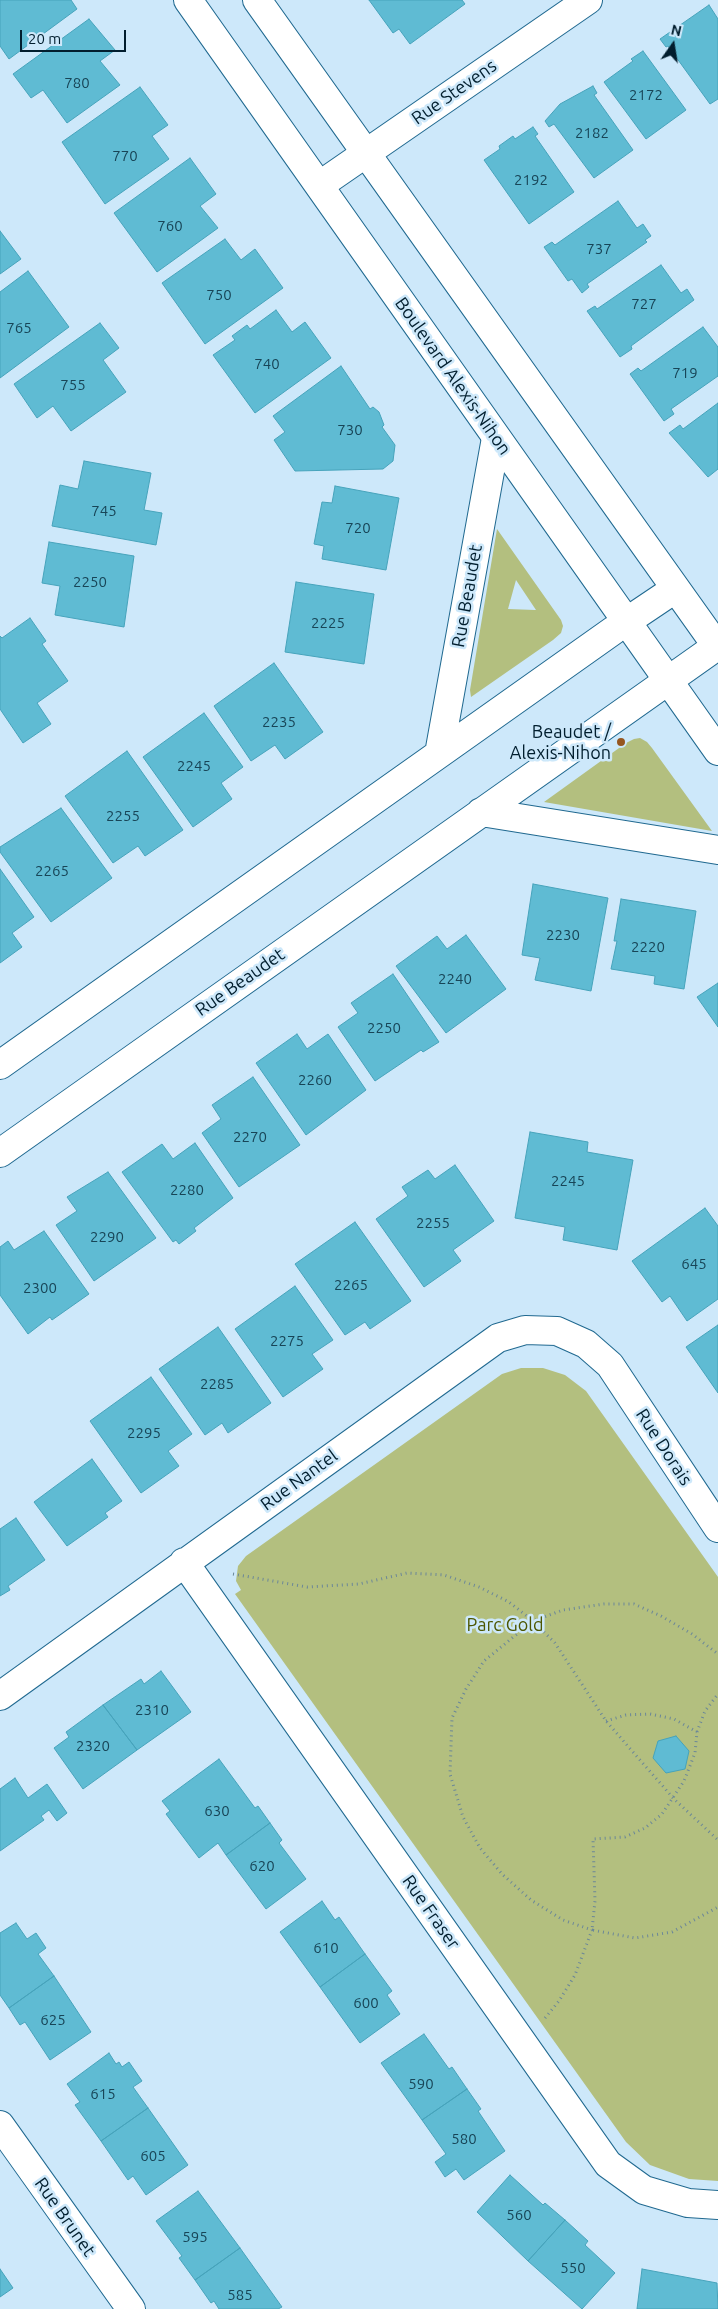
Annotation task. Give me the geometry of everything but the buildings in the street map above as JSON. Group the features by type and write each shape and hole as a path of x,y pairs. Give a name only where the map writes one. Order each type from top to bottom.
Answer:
{"street":[{"name":"Boulevard Alexis-Nihon","path":"188,0 718,751"},
{"path":"257,0 718,647"},
{"name":"Rue Stevens","path":"320,185 588,0"},
{"name":"Rue Beaudet","path":"438,754 496,438"},
{"path":"0,1065 438,754 675,589"},
{"name":"Rue Beaudet","path":"0,1153 668,680 718,647"},
{"path":"481,812 718,850"},
{"name":"Rue Nantel","path":"0,1696 498,1338 525,1330 557,1331 586,1344 610,1365"},
{"name":"Rue Dorais","path":"610,1365 718,1528"},
{"name":"Rue Fraser","path":"184,1562 608,2164 644,2190 688,2203 718,2205"},
{"name":"Rue Brunet","path":"0,2125 131,2309"}],"path":[{"path":"184,1562 256,1580 307,1587 359,1584 407,1573 444,1575 479,1587 509,1602 533,1620 555,1643 606,1721 674,1799 718,1840"},
{"path":"718,1654 677,1625 634,1604 604,1604 563,1610 533,1620 484,1661 466,1689 452,1718 450,1774 463,1817 480,1848 502,1874 531,1900 563,1920 592,1930 635,1938 672,1932 718,1907"},
{"path":"520,2039 544,2020 560,2001 575,1975 592,1930 596,1878 594,1839 625,1837 645,1828 662,1814 674,1799 684,1781 695,1753 696,1732 705,1711 718,1694"},
{"path":"606,1721 626,1715 650,1714 674,1719 696,1732"}],"green space":[{"path":"497,529 561,620 563,626 561,633 553,640 471,697 470,690","holes":["516,580 536,610 508,609"]},
{"path":"640,738 652,748 712,831 544,802 626,743"},
{"name":"Parc Gold","path":"521,1368 543,1368 565,1375 586,1391 718,1577 718,2181 689,2179 650,2165 626,2142 235,1594 241,1590 236,1581 238,1566 246,1556 502,1374"}],"place":[{"name":"Beaudet / Alexis-Nihon","path":"621,742"}]}
